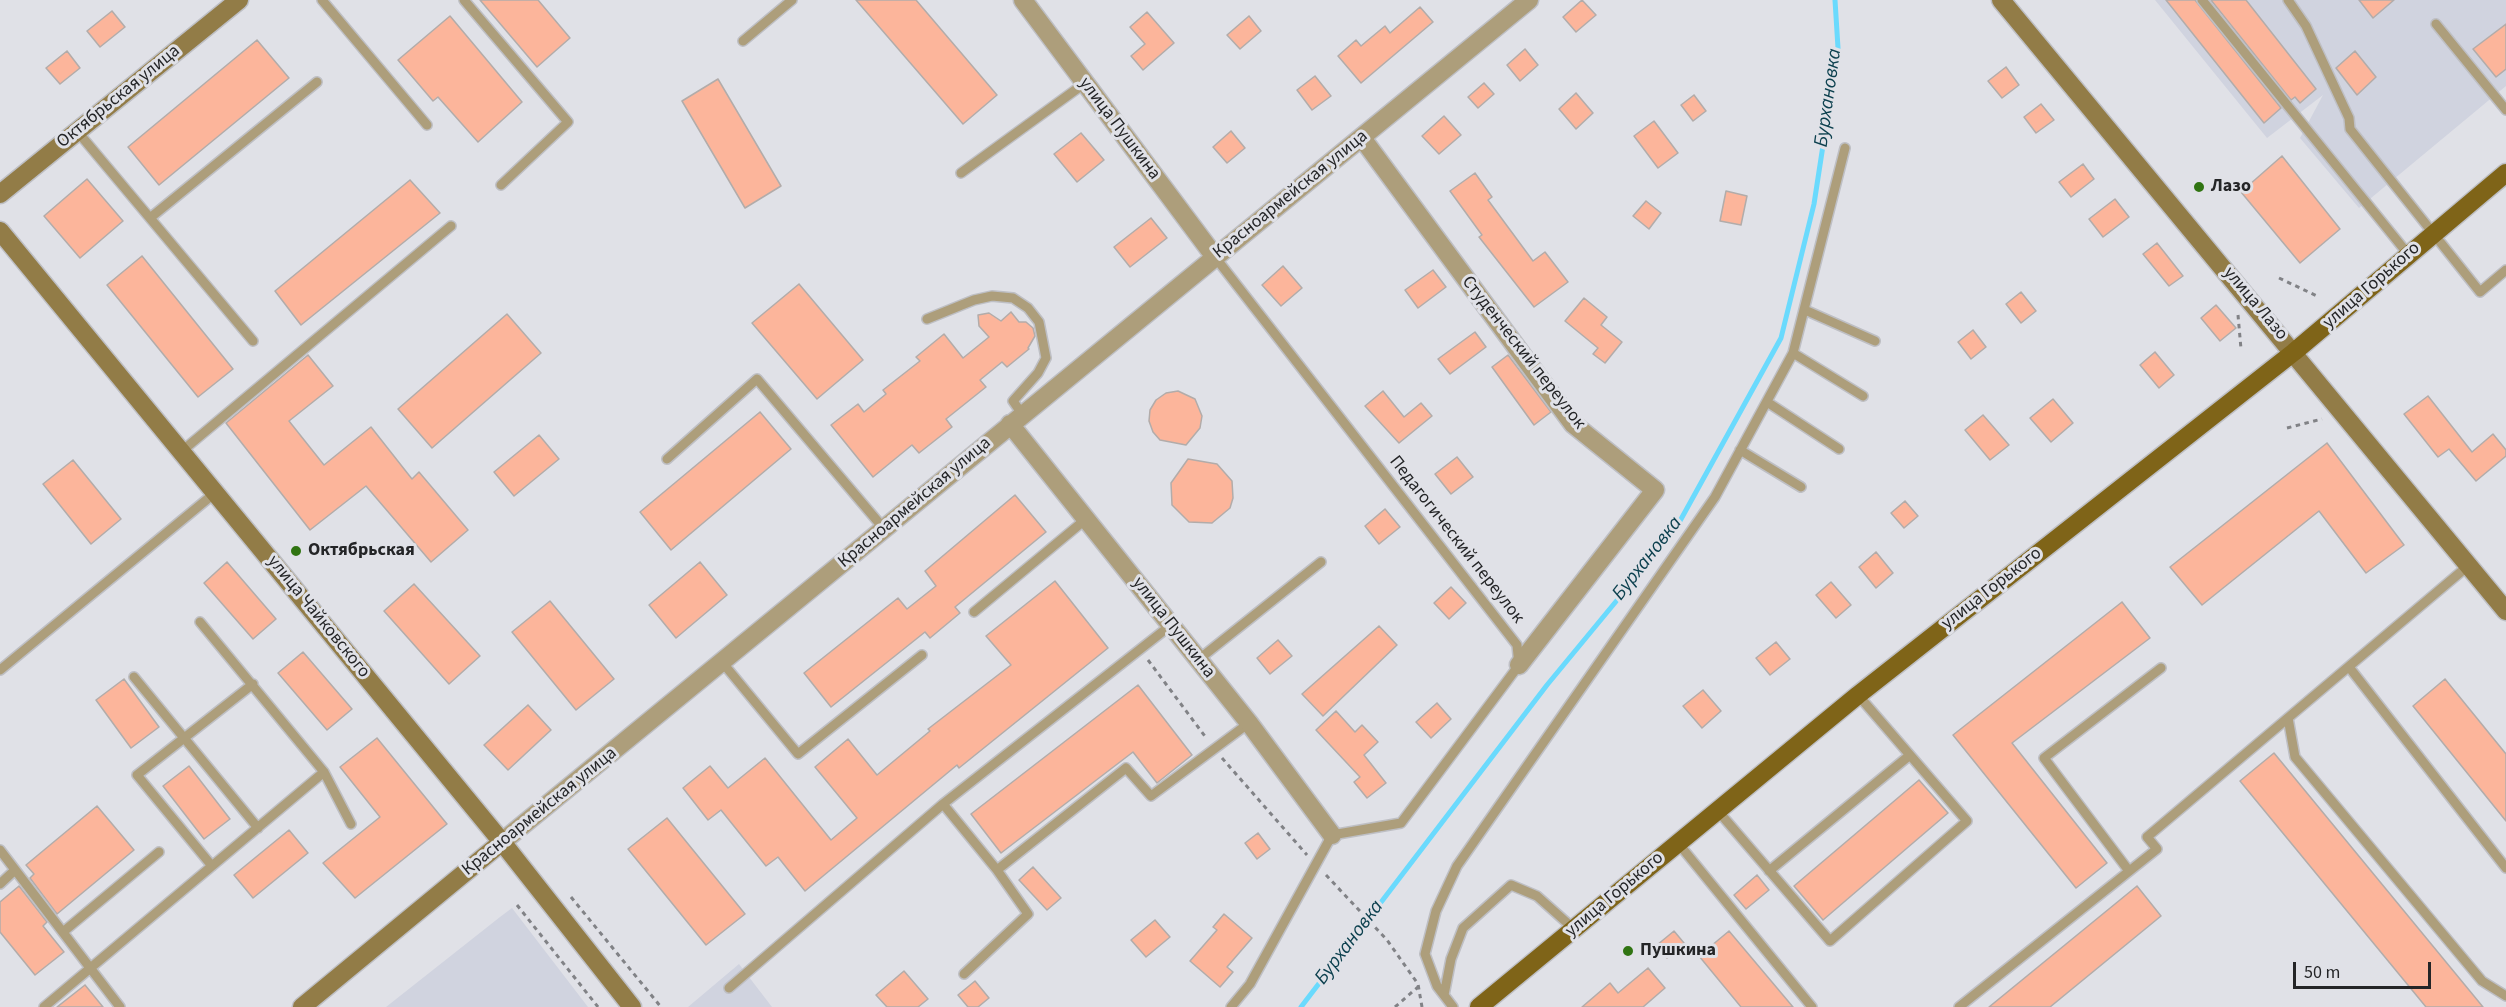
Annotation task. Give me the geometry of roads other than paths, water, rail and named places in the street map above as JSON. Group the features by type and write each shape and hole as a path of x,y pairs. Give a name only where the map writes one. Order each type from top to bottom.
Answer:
{"main road":[{"name":"Октябрьская улица","path":"0,194 239,0"},
{"name":"улица Лазо","path":"2001,0 2506,610"},
{"name":"улица Горького","path":"1479,1007 1858,695 2294,352 2506,172"},
{"name":"улица Чайковского","path":"0,231 502,842 632,1007"},
{"name":"Красноармейская улица","path":"302,1007 502,842"}],"street":[{"name":"улица Пушкина","path":"1023,0 1215,257"},
{"name":"Красноармейская улица","path":"502,842 1529,0"},
{"name":"Студенческий переулок","path":"1362,138 1573,424 1655,490 1520,665"},
{"name":"улица Пушкина","path":"1016,419 1086,519 1249,723 1332,835"}],"lane":[{"path":"322,0 427,125"},
{"path":"464,0 568,122 501,185"},
{"path":"742,41 792,0"},
{"path":"2202,0 2408,254"},
{"path":"2288,0 2306,26 2349,118 2350,129 2480,292 2506,270"},
{"path":"2436,24 2506,110"},
{"path":"150,218 317,82"},
{"path":"961,173 1085,83"},
{"path":"77,131 253,341"},
{"path":"1454,1007 1437,986 1425,954 1436,910 1457,866 1714,497 1767,402 1793,353 1845,148"},
{"path":"182,451 451,226"},
{"name":"Педагогический переулок","path":"1215,257 1517,645 1520,665"},
{"path":"927,319 968,302 992,296 1013,298 1030,310 1039,322 1046,358 1038,373 1013,401 1016,419"},
{"path":"1805,310 1875,341"},
{"path":"1793,353 1863,396"},
{"path":"667,459 757,379 885,530"},
{"path":"1767,402 1839,449"},
{"path":"1740,450 1801,487"},
{"path":"0,670 216,492"},
{"path":"974,612 1086,519"},
{"path":"1198,660 1321,562"},
{"path":"1959,1007 2157,849 2147,837 2469,565"},
{"path":"200,622 324,772 351,824"},
{"path":"729,988 943,804 1171,625"},
{"path":"722,662 798,754 922,655"},
{"path":"1231,1007 1250,984 1332,835 1401,823 1520,665"},
{"path":"2349,667 2506,868"},
{"path":"2129,871 2044,758 2161,668"},
{"path":"134,677 258,828"},
{"path":"212,866 136,775 253,684"},
{"path":"1718,811 1830,941 1967,821 1858,695"},
{"path":"2288,718 2295,757 2482,981 2506,996"},
{"path":"997,870 1126,768 1151,796 1249,723"},
{"path":"1769,871 1910,754"},
{"path":"44,1007 324,772"},
{"path":"943,804 997,870 1028,914 964,974"},
{"path":"1678,843 1812,1007"},
{"path":"0,850 120,1007"},
{"path":"63,932 159,852"},
{"path":"0,884 15,870"},
{"path":"1444,995 1451,959 1463,928 1511,885 1537,896 1574,929"}],"waterway":[{"name":"Бурхановка","path":"1301,1007 1547,685 1675,530 1781,338 1814,204 1838,48 1835,0"}],"place":[{"name":"Лазо","path":"2199,187"},
{"name":"Октябрьская","path":"296,551"},
{"name":"Пушкина","path":"1628,951"}]}
